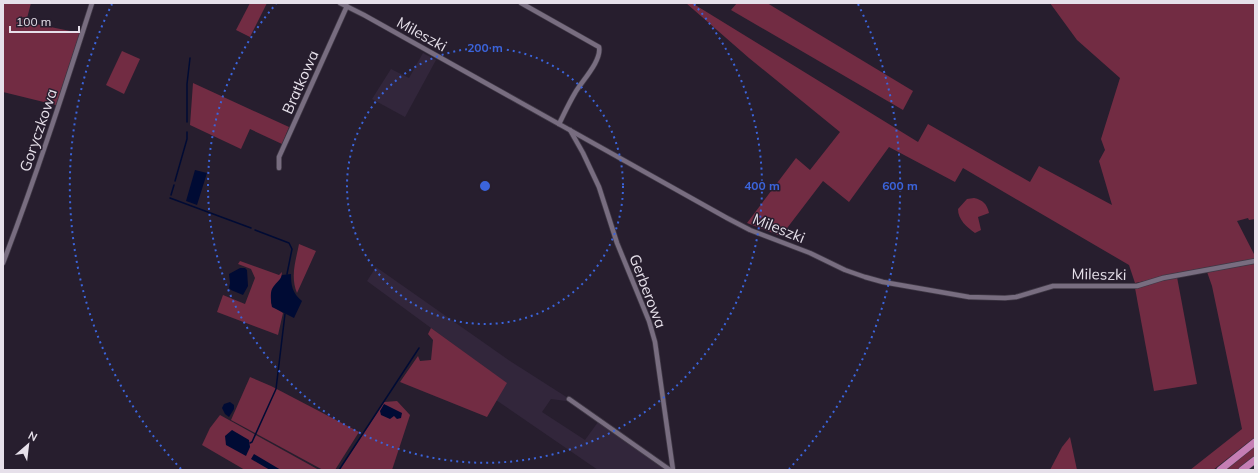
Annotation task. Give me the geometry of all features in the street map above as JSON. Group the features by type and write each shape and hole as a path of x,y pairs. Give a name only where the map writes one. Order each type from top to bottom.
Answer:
{"highway":[{"path":"1220,470 1255,442"},
{"path":"1242,470 1255,460"}],"street":[{"name":"Goryczkowa","path":"3,263 26,202 92,3"},
{"name":"Mileszki","path":"340,3 750,230 810,253 845,270 865,277 883,282 951,295 1005,298 1016,297 1053,286 1136,286 1163,278 1255,261"},
{"path":"521,3 599,47 600,50 598,57 574,94 559,124"},
{"name":"Bratkowa","path":"279,168 279,157 347,6"},
{"name":"Gerberowa","path":"569,130 583,153 599,187 617,243 649,321 655,342 671,470"},
{"path":"569,399 671,470"}],"shaded area":[{"path":"3,3 31,3 26,22 80,33 56,105 3,92"},
{"path":"250,3 267,3 250,37 236,30"},
{"path":"686,3 692,3 918,142 928,124 1030,182 1039,166 1112,205 1099,161 1105,150 1101,139 1120,78 1077,40 1050,3 1255,3 1255,219 1249,220 1248,218 1237,221 1255,256 1255,437 1213,470 1190,470 1242,429 1212,286 1206,269 1135,283 1129,265 963,168 955,182 889,147 849,202 823,181 781,236 747,223 796,158 810,170 840,132 749,58"},
{"path":"737,3 767,3 913,91 903,110 731,10"},
{"path":"122,51 140,59 124,94 106,85"},
{"path":"423,53 436,60 405,117 372,99 391,69 409,78"},
{"path":"193,83 289,127 282,144 250,129 241,149 190,125"},
{"path":"974,198 984,203 989,213 978,217 981,230 975,233 966,226 958,213 958,209 967,199"},
{"path":"299,244 316,251 297,293 294,274"},
{"path":"240,261 279,275 282,272 281,279 272,290 271,303 283,313 278,335 217,312 223,295 245,304 255,278 251,269 238,264"},
{"path":"376,267 510,361 568,398 566,401 551,399 542,412 585,440 598,422 666,470 598,470 496,400 506,383 367,281"},
{"path":"1177,277 1197,384 1154,391 1135,288"},
{"path":"431,328 507,383 487,417 400,382 418,356 420,361 431,360 433,340 428,334"},
{"path":"250,377 271,386 359,432 335,470 323,470 231,420"},
{"path":"397,401 410,415 392,470 339,470 384,402"},
{"path":"220,415 319,470 245,470 202,445 210,428"},
{"path":"1070,437 1077,470 1050,470 1062,447"},
{"path":"1255,446 1255,456 1237,470 1225,470"}],"water":[{"path":"195,170 207,173 197,205 186,201"},
{"path":"240,268 245,268 247,270 248,286 243,295 229,288 229,274"},
{"path":"291,274 293,289 302,301 294,318 272,307 271,300 272,289 282,275"},
{"path":"230,402 234,405 234,409 229,417 225,414 222,408 224,404"},
{"path":"384,404 402,413 401,418 397,419 394,416 390,419 381,415 380,411"},
{"path":"232,430 249,440 250,447 246,456 226,445 225,436"},
{"path":"254,454 281,470 270,470 251,459"}],"waterway":[{"path":"187,122 187,84 190,58"},
{"path":"175,181 187,139 187,132"},
{"path":"171,195 174,185"},
{"path":"170,198 251,228"},
{"path":"255,230 289,243 292,249 287,274"},
{"path":"250,443 252,442 276,389 285,314"},
{"path":"339,470 419,348"}]}
